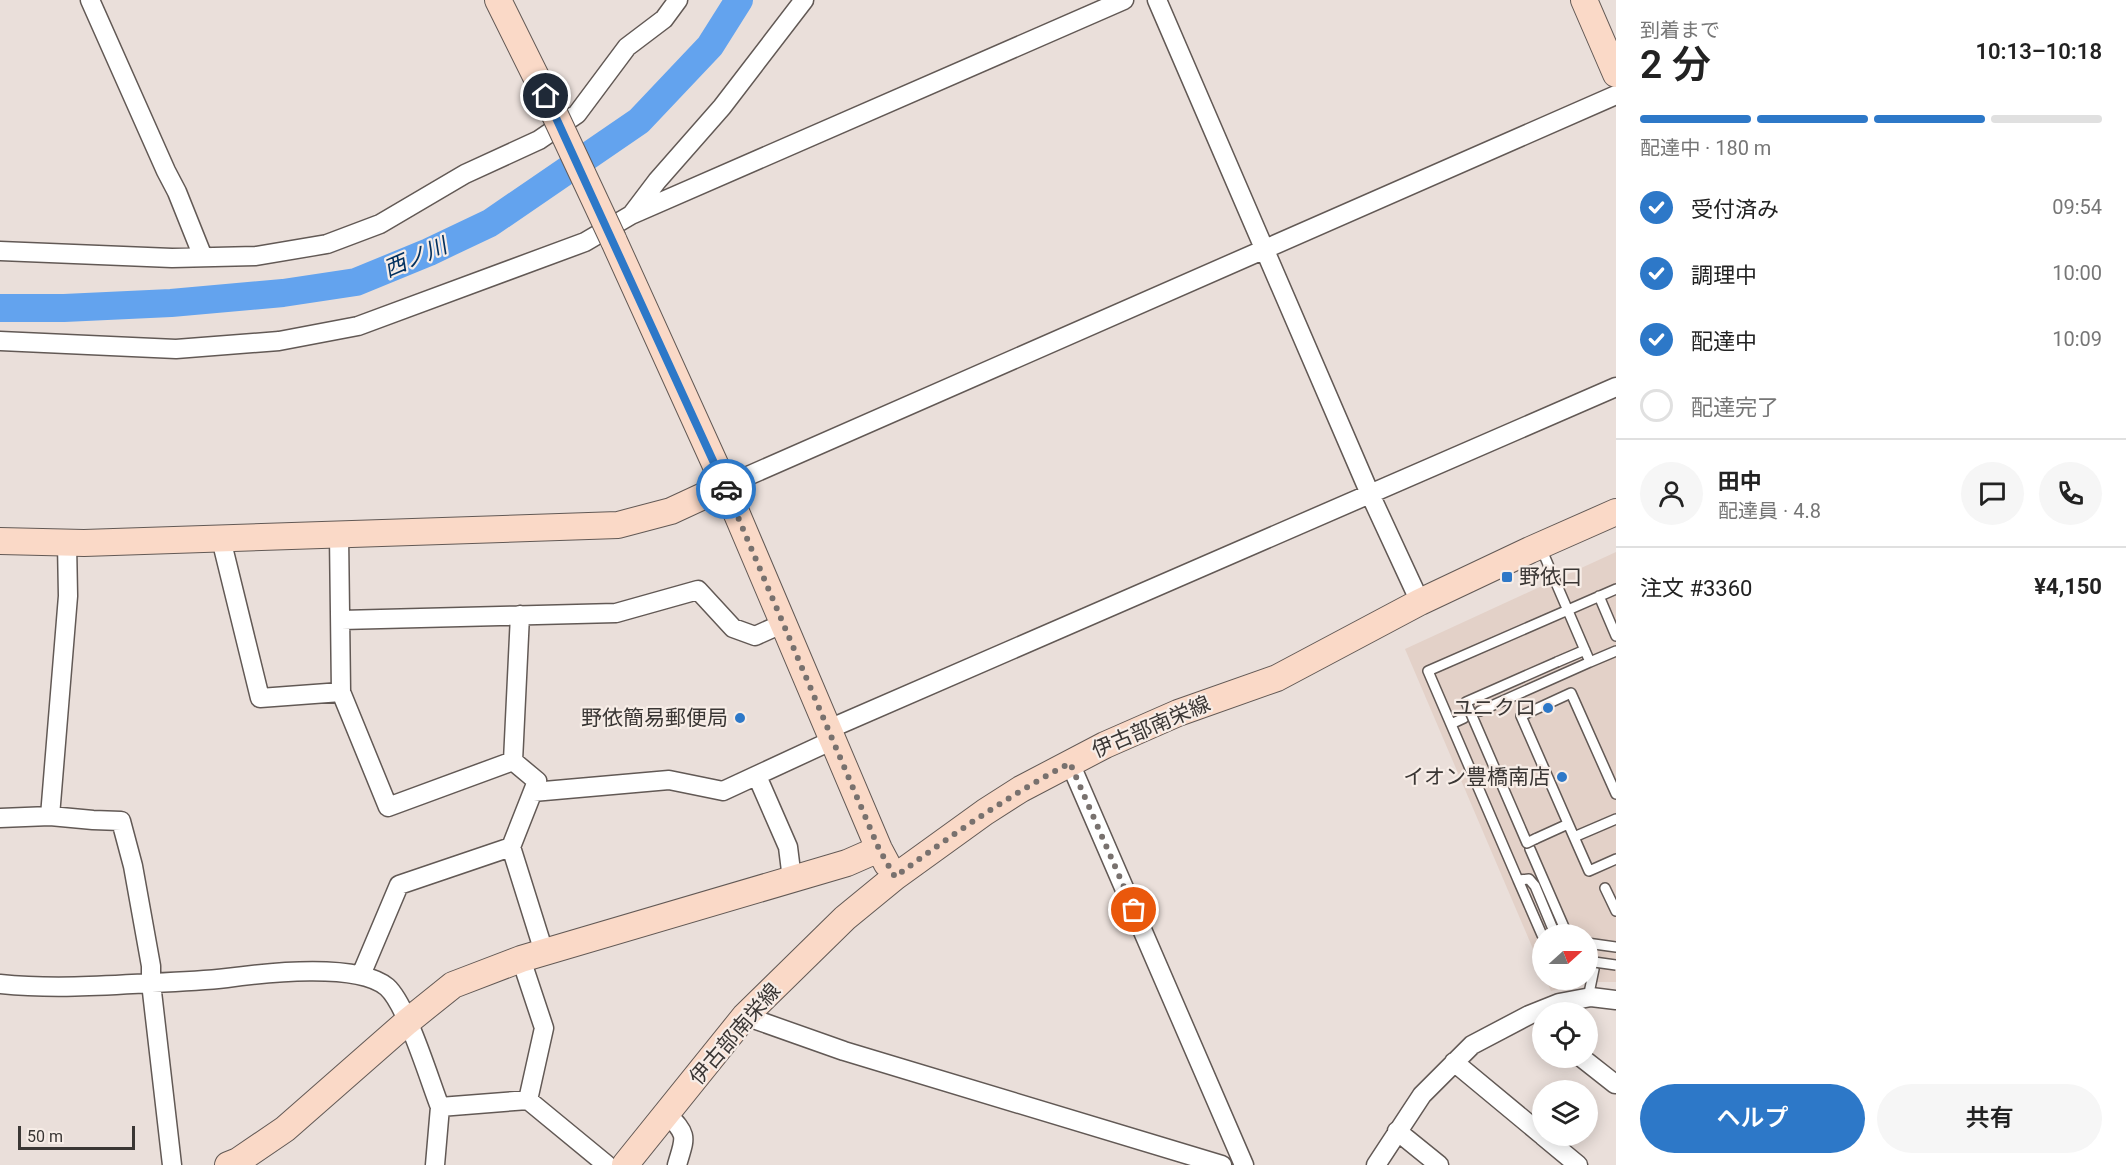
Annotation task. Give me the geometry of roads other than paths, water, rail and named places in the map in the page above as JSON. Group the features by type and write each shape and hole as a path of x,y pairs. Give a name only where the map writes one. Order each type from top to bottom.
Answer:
{"main road":[{"path":"498,0 613,239 725,486 879,849 895,877"},
{"path":"1584,0 1616,74"},
{"path":"0,541 67,543 618,525 671,512 725,486"},
{"name":"伊古部南栄線","path":"625,1165 745,1016 845,918 895,877 985,812 1021,789 1070,763 1178,713 1276,678 1420,602 1616,512"},
{"path":"235,1164 285,1129 407,1022 453,985 532,955 847,863 879,849"}],"street":[{"path":"90,0 177,192 203,258"},
{"path":"0,251 203,258 256,256 327,244 380,224 465,174 539,140 577,114 627,46 664,19 678,0"},
{"path":"631,215 657,181 722,107 804,0"},
{"path":"0,341 176,349 279,341 358,327 585,242 631,215 1124,0"},
{"path":"1157,0 1370,494 1420,602"},
{"path":"725,486 1616,95"},
{"path":"533,792 669,780 723,791 757,776 831,735 1370,494 1616,387"},
{"path":"339,535 341,692 388,807 513,761"},
{"path":"221,539 260,698 341,692"},
{"path":"50,816 68,596 67,543"},
{"path":"341,620 616,613 698,590 733,628 755,636 784,623"},
{"path":"513,761 520,615"},
{"path":"513,761 537,781 511,847 544,1028 528,1100"},
{"path":"1070,763 1243,1165"},
{"path":"757,776 788,848 792,879"},
{"path":"0,818 50,816 121,821 133,866 151,966 172,1165"},
{"path":"361,975 399,885 511,847"},
{"path":"0,984 36,988 151,983 252,974 335,972 361,975 386,987 400,1005 407,1022 440,1107 435,1165"},
{"path":"1566,1002 1588,998 1616,1000"},
{"path":"745,1016 844,1051 1222,1165"},
{"path":"1376,1165 1422,1095 1472,1045 1532,1021"},
{"path":"1454,1062 1532,1127"},
{"path":"1595,1068 1616,1083"},
{"path":"440,1107 528,1100 607,1165"},
{"path":"667,1114 681,1128 685,1138 677,1165"},
{"path":"1397,1131 1438,1165"},
{"path":"1555,1146 1578,1165"}],"lane":[{"path":"1540,546 1590,662"},
{"path":"1537,924 1428,671 1616,589"},
{"path":"1599,596 1616,636"},
{"path":"1568,824 1527,843 1466,702 1585,650"},
{"path":"1480,711 1616,651"},
{"path":"1616,794 1571,693 1521,716 1589,871 1616,859"},
{"path":"1450,724 1464,718"},
{"path":"1574,837 1616,819"},
{"path":"1530,849 1563,924"},
{"path":"1518,880 1529,879 1535,886 1551,924"},
{"path":"1605,888 1616,911"},
{"path":"1598,949 1616,946"},
{"path":"1598,963 1616,965"},
{"path":"1588,998 1590,990"}],"waterway":[{"name":"西ノ川","path":"0,308 64,308 171,303 283,293 356,282 429,252 490,223 639,121 710,46 739,0"}],"place":[{"name":"野依口","path":"1507,577"},
{"name":"ユニクロ","path":"1548,708"},
{"name":"野依簡易郵便局","path":"740,718"},
{"name":"イオン豊橋南店","path":"1562,777"}]}
